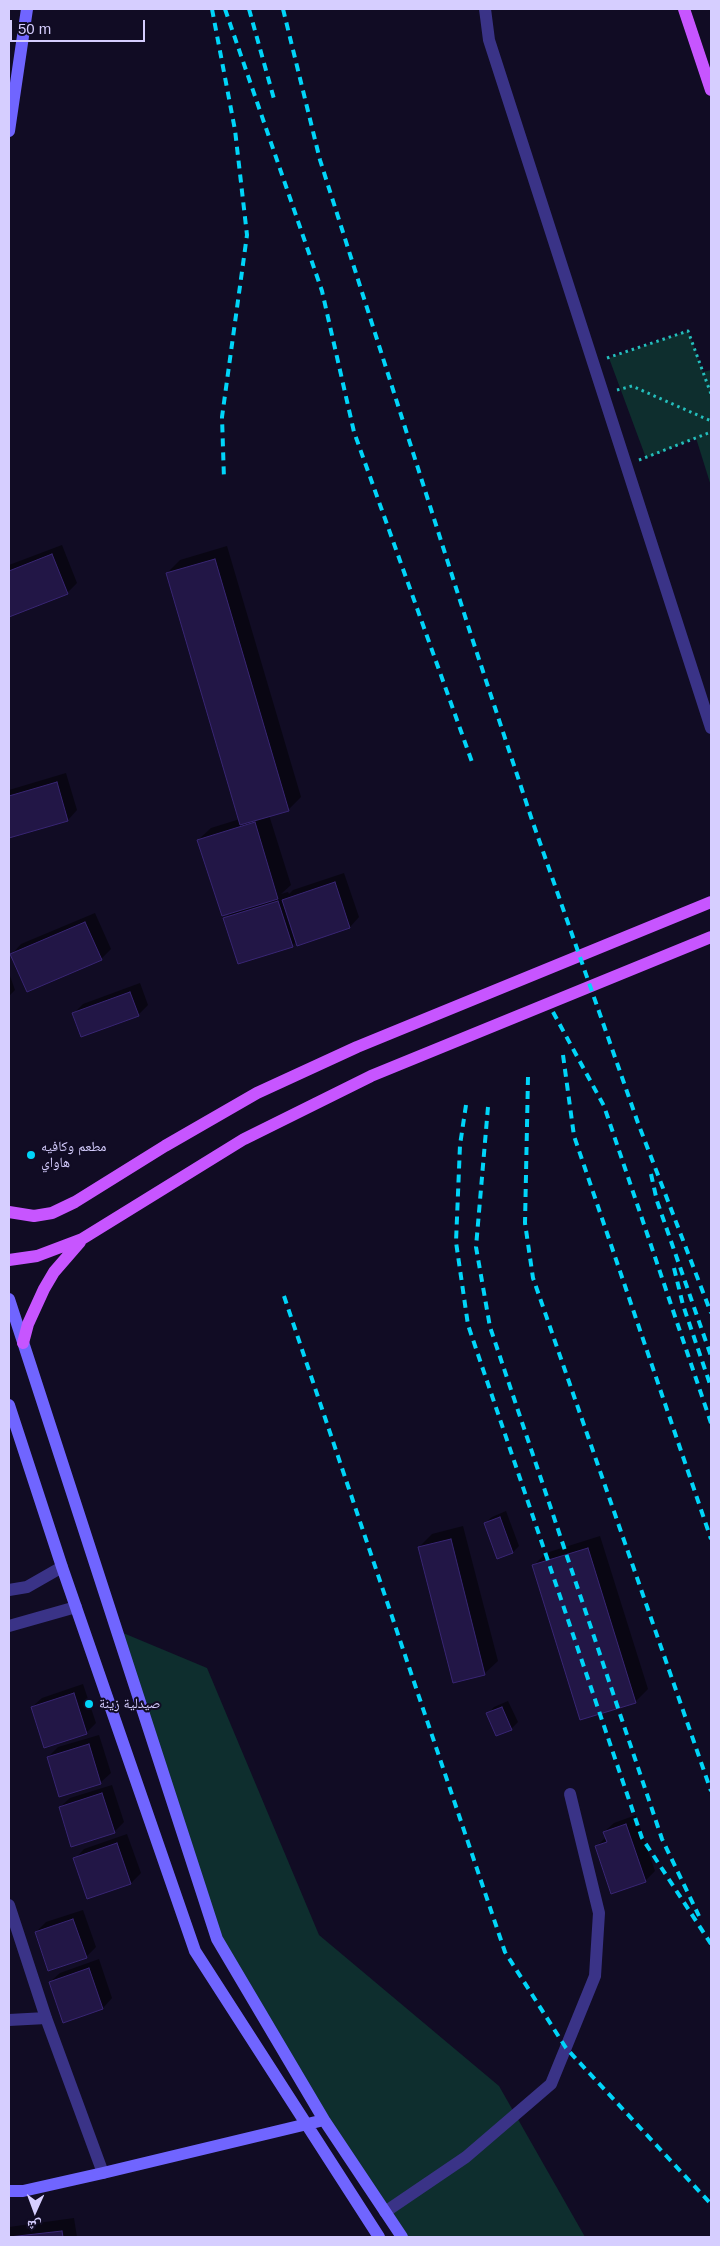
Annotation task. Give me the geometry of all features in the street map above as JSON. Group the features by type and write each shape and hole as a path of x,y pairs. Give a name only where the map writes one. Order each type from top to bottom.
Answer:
{"main road":[{"path":"9,130 27,9"},
{"path":"684,9 711,90"},
{"path":"9,1212 34,1216 52,1213 76,1202 209,1120 257,1093 357,1047 711,902"},
{"path":"9,1260 37,1256 82,1239 244,1139 371,1076 711,937"},
{"path":"23,1343 32,1315 44,1289 54,1272 82,1239"},
{"path":"9,1300 217,1940 324,2120 402,2237"},
{"path":"9,1406 62,1567 195,1951 305,2125 379,2237"},
{"path":"9,2190 23,2191 324,2120"}],"street":[{"path":"485,9 489,40 711,728"},
{"path":"9,1590 27,1587 62,1567"},
{"path":"9,1626 76,1607"},
{"path":"385,2212 466,2157 552,2084 595,1976 596,1967 599,1913 570,1794"},
{"path":"9,1905 46,2018 103,2173"},
{"path":"9,2020 46,2018"}],"path":[{"path":"593,363 688,332 711,394"},
{"path":"603,394 632,386 711,421"},
{"path":"626,465 711,432"}],"green space":[{"path":"688,331 703,372 711,370 711,486 696,438 646,458 609,358"},
{"path":"116,1630 207,1668 319,1935 499,2086 585,2237 402,2237 217,1939"}],"building":[{"path":"52,554 68,594 9,617 9,571"},
{"path":"215,559 289,811 240,825 166,573"},
{"path":"57,782 68,821 9,838 9,796"},
{"path":"255,822 278,899 222,916 197,840"},
{"path":"335,882 350,928 297,946 282,900"},
{"path":"278,901 293,947 238,964 223,918"},
{"path":"85,922 102,960 27,992 10,954"},
{"path":"130,992 139,1016 81,1037 72,1013"},
{"path":"500,1517 513,1553 497,1559 484,1523"},
{"path":"451,1539 485,1675 453,1683 418,1547"},
{"path":"588,1548 636,1703 580,1720 532,1565"},
{"path":"74,1693 87,1734 44,1748 31,1707"},
{"path":"502,1707 512,1730 496,1736 486,1713"},
{"path":"89,1744 101,1784 59,1797 47,1757"},
{"path":"102,1793 115,1833 71,1847 59,1807"},
{"path":"626,1824 646,1882 611,1894 595,1846 607,1842 603,1832"},
{"path":"117,1843 131,1884 87,1899 73,1858"},
{"path":"73,1919 87,1958 48,1971 35,1932"},
{"path":"89,1968 103,2009 63,2023 49,1982"},
{"path":"62,2231 63,2237 9,2237"}],"railway":[{"path":"212,9 235,130 247,235 222,417 224,479"},
{"path":"225,9 322,291 354,432 472,762"},
{"path":"249,9 274,99"},
{"path":"283,9 320,160 471,635 532,820 638,1123 711,1313"},
{"path":"553,1012 604,1106 711,1423"},
{"path":"563,1055 574,1136 711,1539"},
{"path":"528,1077 525,1223 533,1278 711,1791"},
{"path":"466,1105 460,1145 456,1242 468,1325 642,1838 711,1944"},
{"path":"488,1107 476,1247 490,1327 662,1839 699,1916"},
{"path":"651,1174 657,1201 711,1356"},
{"path":"674,1268 683,1305 711,1387"},
{"path":"284,1296 505,1952 566,2048 711,2204"}],"place":[{"name":"مطعم وكافيه هاواي","path":"31,1155"},
{"name":"صيدلية زينة","path":"89,1704"}]}
